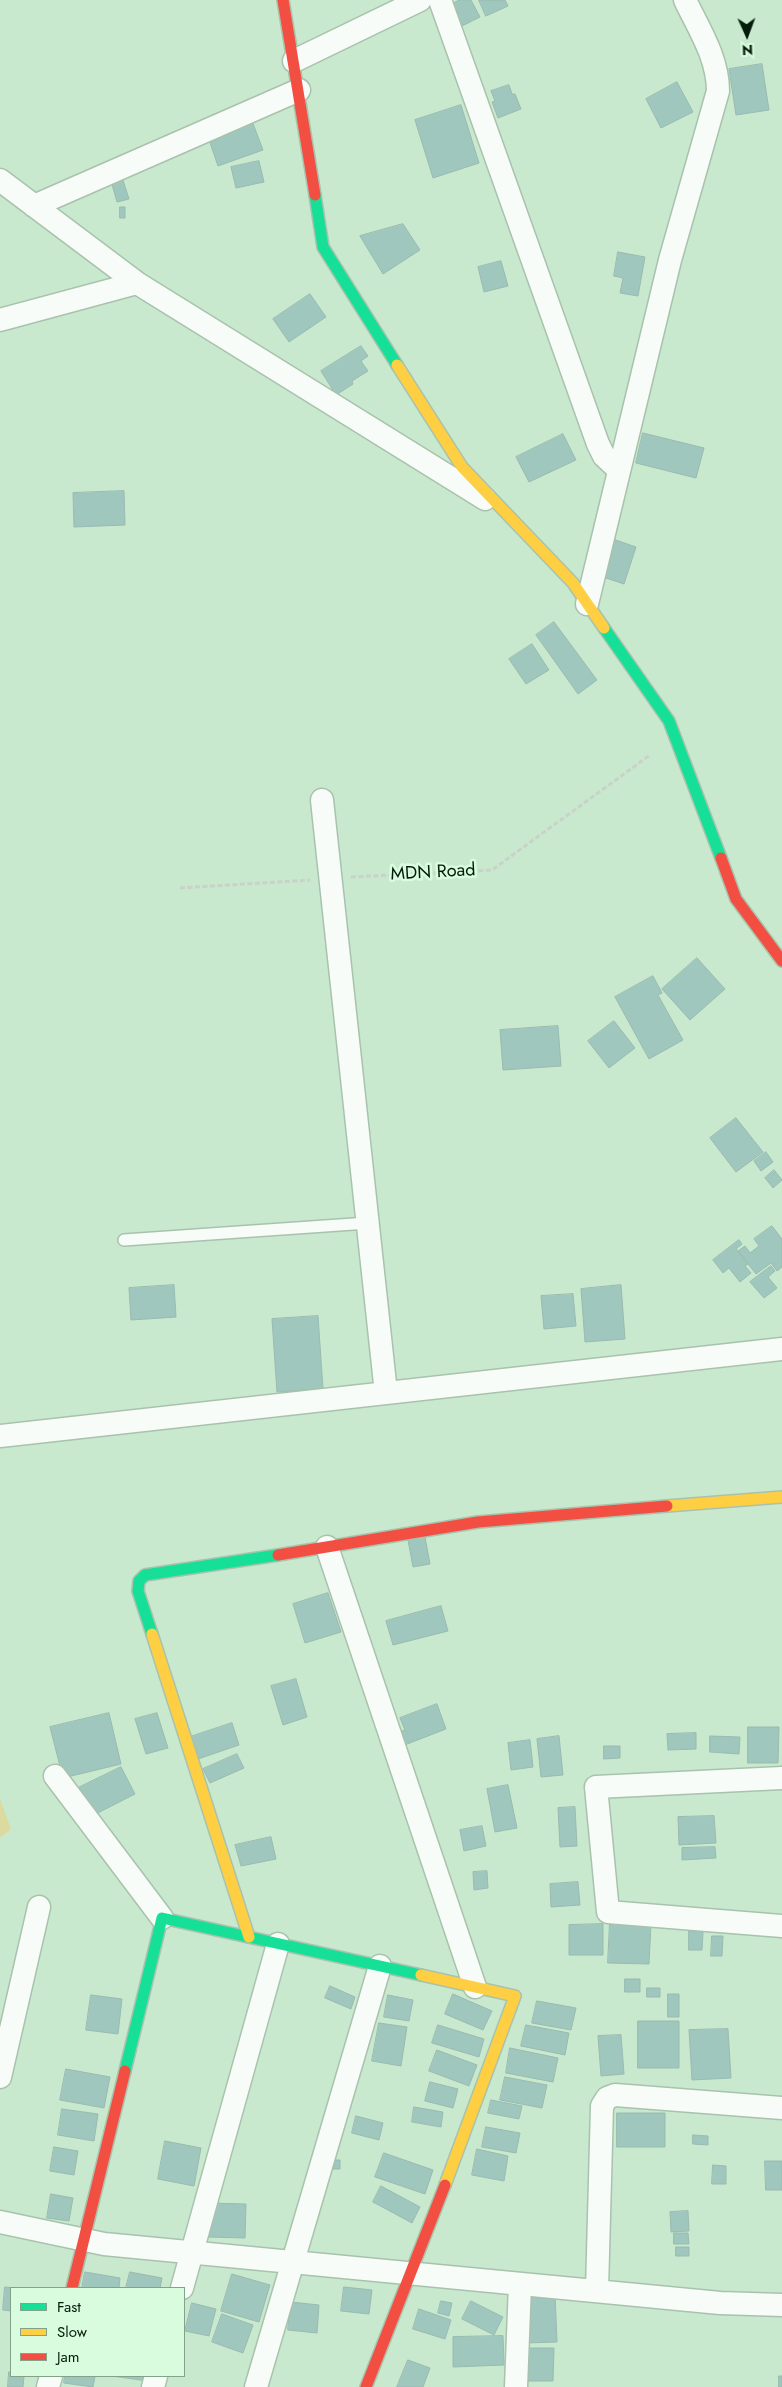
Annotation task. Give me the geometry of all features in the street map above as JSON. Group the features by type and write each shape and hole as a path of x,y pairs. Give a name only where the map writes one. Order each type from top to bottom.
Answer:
{"street":[{"path":"283,0 300,90 322,247 462,468 573,583 669,721 736,899 782,961"},
{"path":"294,61 420,0"},
{"path":"440,0 598,444 604,456 619,470"},
{"path":"587,604 670,260 718,91 718,74 714,60 685,0"},
{"path":"34,206 300,90"},
{"path":"0,180 137,283 504,512"},
{"path":"0,320 137,283"},
{"path":"322,800 386,1393"},
{"path":"0,1436 782,1349"},
{"path":"249,1937 138,1591 139,1581 145,1574 478,1522 782,1497"},
{"path":"327,1547 474,1987"},
{"path":"55,1776 162,1918 515,1996 412,2273 366,2387"},
{"path":"782,1778 596,1787 608,1912 782,1926"},
{"path":"0,2077 40,1907"},
{"path":"72,2287 162,1918"},
{"path":"182,2287 278,1944"},
{"path":"256,2387 380,1966"},
{"path":"597,2290 602,2106 607,2098 615,2095 782,2108"},
{"path":"0,2222 104,2244 720,2302 782,2304"},
{"path":"516,2387 520,2284"}],"lane":[{"path":"124,1240 368,1223"}],"path":[{"name":"MDN Road","path":"180,888 492,870 650,755"}],"shaded area":[{"path":"0,1799 11,1829 0,1838"}],"building":[{"path":"459,0 471,0 480,17 460,27 450,5"},
{"path":"479,0 505,0 508,6 486,16"},
{"path":"762,64 769,110 736,115 729,69"},
{"path":"677,82 693,112 661,128 646,99"},
{"path":"509,85 521,109 498,118 492,102 495,101 491,91"},
{"path":"461,105 479,163 433,178 415,120"},
{"path":"249,113 263,150 218,166 207,134"},
{"path":"259,161 264,182 236,188 231,167"},
{"path":"122,177 129,199 117,202 111,181"},
{"path":"120,207 125,207 125,218 120,218"},
{"path":"403,224 420,250 383,274 360,236"},
{"path":"618,252 645,257 638,296 620,293 623,278 614,276"},
{"path":"501,261 508,286 484,292 478,267"},
{"path":"310,294 326,317 289,342 273,319"},
{"path":"361,346 368,356 361,361 368,371 352,381 353,384 336,395 321,371"},
{"path":"643,433 704,448 696,478 636,463"},
{"path":"563,434 576,460 529,482 516,457"},
{"path":"124,491 125,525 74,527 73,493"},
{"path":"607,537 636,547 624,584 594,574"},
{"path":"554,622 597,680 578,694 536,635"},
{"path":"532,644 549,670 526,684 509,659"},
{"path":"697,958 725,989 690,1020 662,989"},
{"path":"653,976 662,993 658,995 683,1040 649,1059 615,997"},
{"path":"614,1021 635,1048 609,1068 588,1041"},
{"path":"558,1026 561,1066 503,1070 500,1030"},
{"path":"736,1118 763,1152 736,1172 710,1138"},
{"path":"766,1152 773,1162 761,1171 754,1161"},
{"path":"774,1170 782,1180 773,1188 765,1178"},
{"path":"772,1226 782,1239 782,1267 777,1271 771,1263 756,1274 738,1251 745,1246 750,1253 759,1246 754,1239"},
{"path":"739,1240 742,1244 736,1249 748,1264 745,1266 751,1273 740,1282 729,1268 723,1273 713,1260"},
{"path":"771,1266 775,1271 768,1277 777,1288 764,1298 750,1282"},
{"path":"174,1285 176,1317 131,1320 129,1288"},
{"path":"621,1285 625,1339 585,1342 581,1289"},
{"path":"573,1294 576,1326 544,1329 541,1296"},
{"path":"318,1316 323,1389 277,1392 272,1319"},
{"path":"425,1537 430,1564 413,1567 408,1540"},
{"path":"328,1593 341,1632 305,1643 293,1604"},
{"path":"441,1606 448,1631 393,1645 386,1621"},
{"path":"296,1679 307,1717 283,1725 271,1686"},
{"path":"437,1704 446,1729 402,1746 397,1733 405,1730 400,1718"},
{"path":"109,1713 121,1764 63,1778 50,1727"},
{"path":"157,1713 168,1748 146,1754 135,1719"},
{"path":"232,1723 239,1745 198,1759 190,1737"},
{"path":"748,1727 779,1727 778,1763 748,1763"},
{"path":"696,1733 696,1749 668,1750 667,1734"},
{"path":"559,1736 563,1775 541,1777 537,1739"},
{"path":"710,1736 740,1737 739,1754 710,1752"},
{"path":"530,1740 533,1767 511,1770 508,1743"},
{"path":"604,1746 620,1746 620,1758 604,1759"},
{"path":"237,1754 244,1768 210,1783 203,1769"},
{"path":"121,1767 135,1794 90,1817 76,1789"},
{"path":"508,1785 517,1828 495,1832 487,1789"},
{"path":"575,1807 577,1846 560,1847 558,1808"},
{"path":"714,1816 716,1843 679,1845 678,1817"},
{"path":"482,1826 486,1846 464,1851 460,1830"},
{"path":"271,1837 276,1859 241,1866 235,1845"},
{"path":"715,1847 716,1858 682,1860 682,1848"},
{"path":"487,1871 488,1888 474,1890 473,1872"},
{"path":"578,1882 580,1905 551,1907 550,1884"},
{"path":"610,1922 651,1924 649,1964 608,1963"},
{"path":"603,1924 603,1955 569,1955 569,1925"},
{"path":"689,1931 703,1932 702,1950 689,1950"},
{"path":"712,1936 723,1936 722,1956 711,1956"},
{"path":"625,1979 640,1979 640,1992 625,1992"},
{"path":"330,1986 355,1997 351,2009 325,1998"},
{"path":"647,1988 660,1988 660,1997 647,1997"},
{"path":"453,1994 492,2011 483,2030 445,2014"},
{"path":"668,1994 679,1994 679,2017 668,2017"},
{"path":"91,1995 122,1999 118,2034 86,2030"},
{"path":"388,1995 413,2000 409,2021 384,2017"},
{"path":"537,2001 576,2008 571,2030 532,2023"},
{"path":"638,2021 679,2021 679,2068 638,2068"},
{"path":"379,2023 407,2027 401,2066 372,2061"},
{"path":"438,2025 484,2039 479,2057 432,2043"},
{"path":"526,2025 569,2033 565,2055 521,2046"},
{"path":"728,2029 731,2078 692,2080 689,2030"},
{"path":"621,2035 624,2074 601,2076 598,2036"},
{"path":"510,2048 558,2058 553,2082 506,2073"},
{"path":"437,2050 477,2065 469,2086 429,2071"},
{"path":"66,2069 110,2077 104,2108 60,2100"},
{"path":"505,2077 547,2085 542,2108 500,2100"},
{"path":"430,2082 458,2089 453,2108 425,2101"},
{"path":"491,2100 522,2106 519,2119 488,2113"},
{"path":"414,2107 443,2112 441,2127 412,2122"},
{"path":"62,2109 98,2114 94,2141 58,2135"},
{"path":"617,2113 665,2113 665,2147 617,2147"},
{"path":"356,2116 383,2123 379,2140 352,2133"},
{"path":"486,2127 520,2133 516,2153 482,2147"},
{"path":"693,2135 708,2136 708,2145 693,2144"},
{"path":"165,2141 201,2148 194,2186 158,2179"},
{"path":"54,2147 78,2151 74,2175 50,2171"},
{"path":"477,2149 508,2156 504,2181 472,2175"},
{"path":"384,2153 433,2170 425,2194 375,2177"},
{"path":"333,2160 340,2160 340,2169 333,2169"},
{"path":"765,2161 782,2161 782,2190 766,2190"},
{"path":"713,2165 726,2166 726,2184 712,2184"},
{"path":"381,2186 420,2207 412,2223 373,2202"},
{"path":"51,2194 73,2198 69,2221 47,2218"},
{"path":"210,2203 246,2204 245,2238 209,2237"},
{"path":"688,2211 689,2231 671,2232 670,2212"},
{"path":"674,2233 688,2233 689,2244 674,2244"},
{"path":"676,2247 689,2247 689,2256 676,2256"},
{"path":"85,2272 120,2278 119,2287 82,2287"},
{"path":"130,2272 162,2278 160,2287 126,2287"},
{"path":"232,2274 270,2285 259,2322 221,2311"},
{"path":"5,2287 10,2287 10,2311 3,2310"},
{"path":"344,2287 372,2290 369,2314 341,2311"},
{"path":"555,2293 557,2342 525,2343 523,2294"},
{"path":"441,2301 452,2303 449,2316 438,2313"},
{"path":"471,2301 503,2317 494,2335 462,2319"},
{"path":"291,2302 319,2305 317,2333 288,2330"},
{"path":"192,2303 216,2309 209,2336 185,2331"},
{"path":"419,2309 451,2320 445,2339 413,2329"},
{"path":"222,2314 253,2325 243,2353 212,2342"},
{"path":"503,2336 504,2365 453,2367 453,2337"},
{"path":"525,2348 554,2348 553,2381 525,2381"},
{"path":"408,2360 430,2368 423,2387 397,2387"},
{"path":"9,2372 10,2377 24,2377 23,2387 8,2387"},
{"path":"779,2376 782,2376 782,2387 779,2387"},
{"path":"65,2377 95,2377 93,2387 64,2383"},
{"path":"120,2377 143,2377 143,2380"}],"traffic: fast":[{"path":"315,195 323,247 397,365"},
{"path":"604,628 669,721 721,858"},
{"path":"152,1634 138,1591 139,1581 145,1575 278,1555"},
{"path":"125,2071 162,1918 421,1975"}],"traffic: slow":[{"path":"397,365 462,467 573,583 604,628"},
{"path":"667,1506 782,1497"},
{"path":"152,1634 249,1937"},
{"path":"421,1975 515,1996 445,2185"}],"traffic: jam":[{"path":"283,0 315,195"},
{"path":"721,858 736,899 782,961"},
{"path":"278,1555 478,1522 667,1506"},
{"path":"72,2287 125,2071"},
{"path":"366,2387 445,2185"}]}
